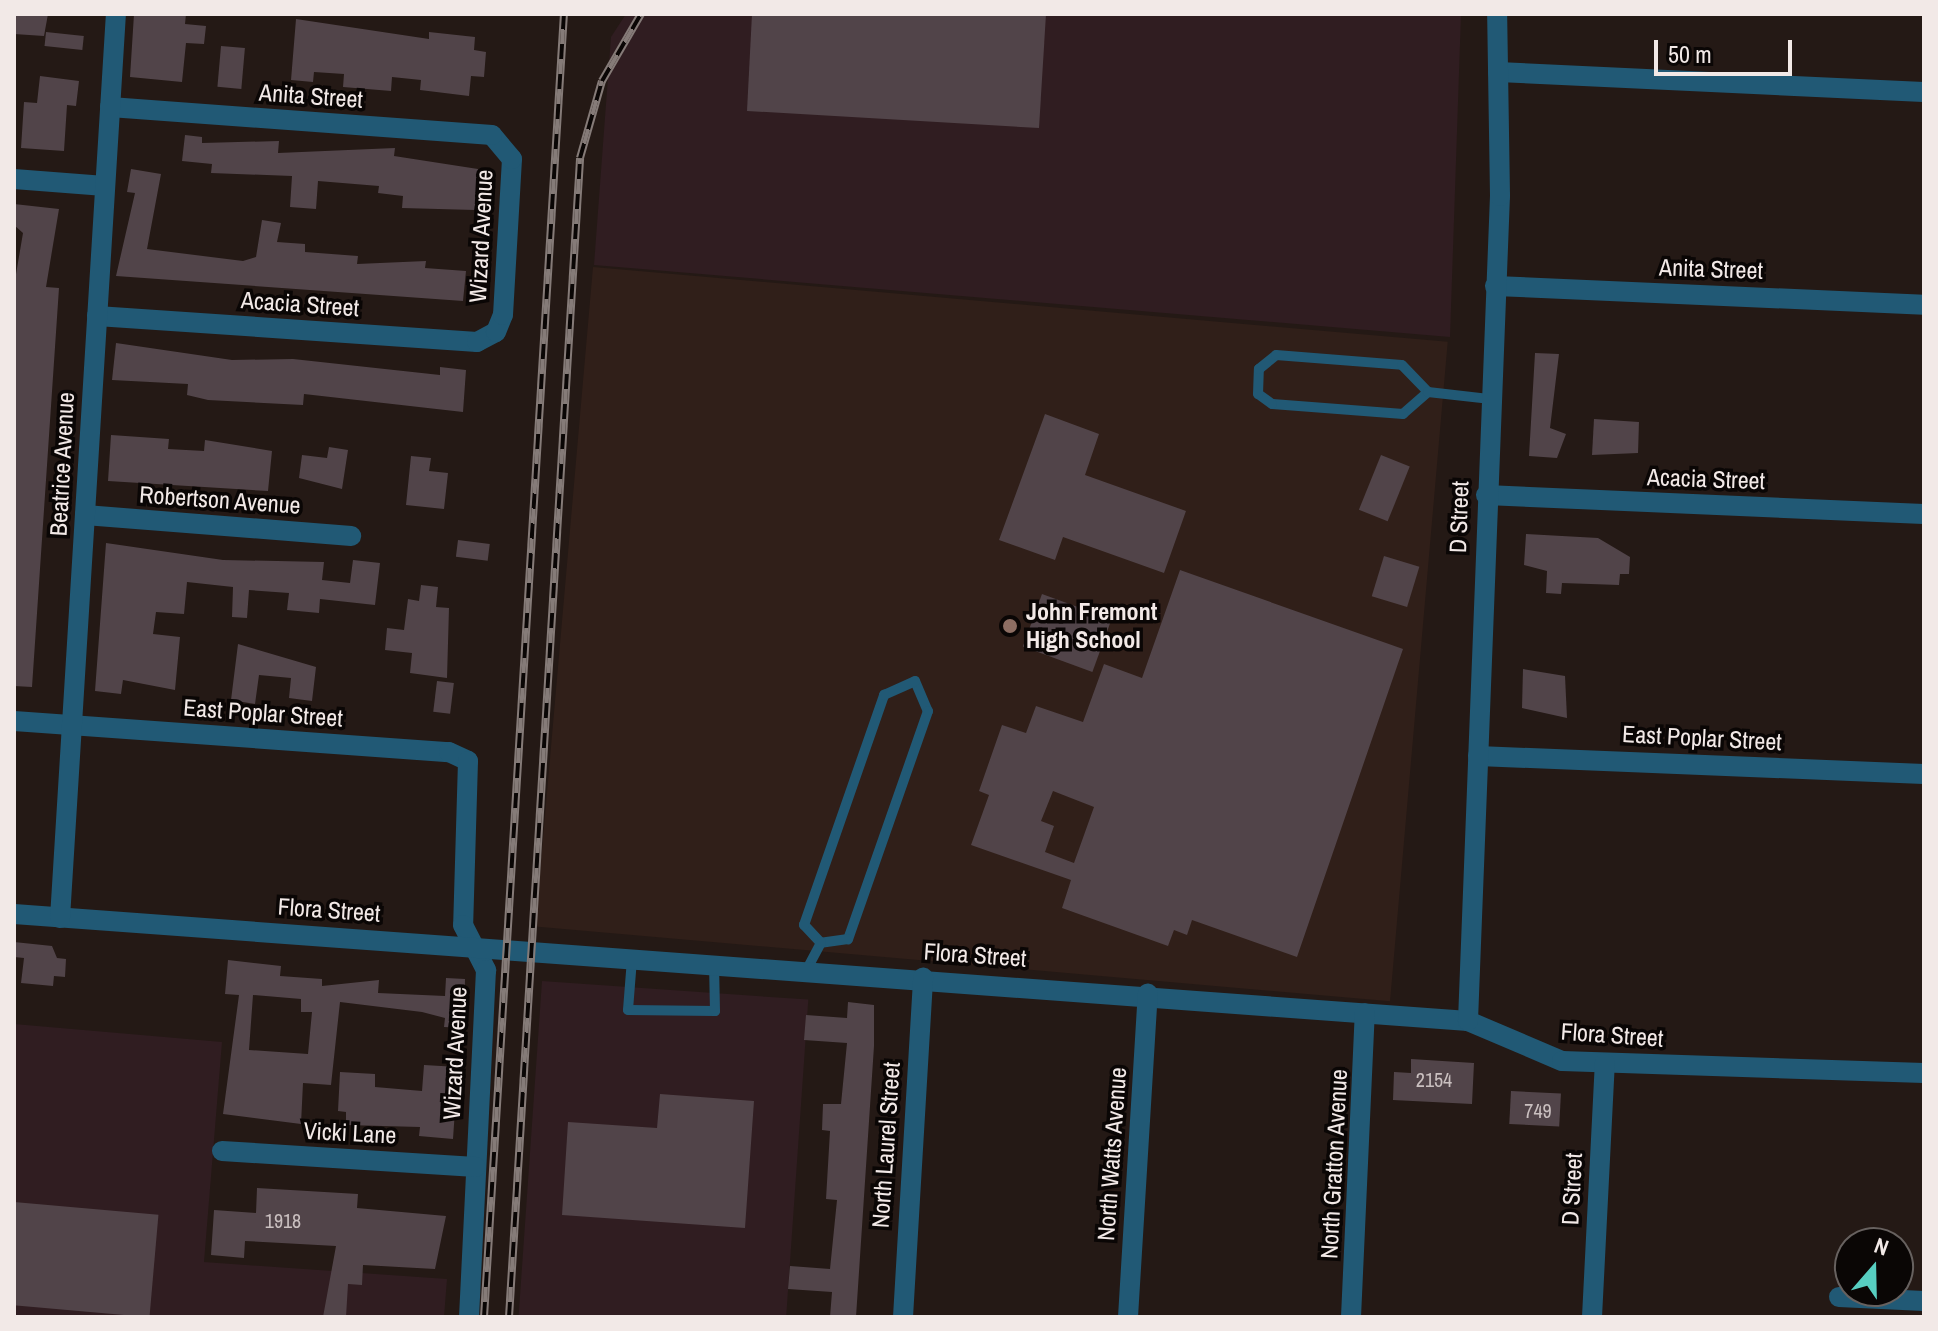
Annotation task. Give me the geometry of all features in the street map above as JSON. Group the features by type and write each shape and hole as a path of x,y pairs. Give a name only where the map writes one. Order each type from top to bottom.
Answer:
{"street":[{"name":"Beatrice Avenue","path":"60,918 116,14"},
{"name":"D Street","path":"1468,1021 1495,286 1497,14"},
{"path":"1498,72 1924,92"},
{"name":"Anita Street","path":"110,107 492,135 505,143"},
{"name":"Wizard Avenue","path":"496,332 512,159 505,143"},
{"path":"14,179 105,186"},
{"name":"Anita Street","path":"1495,286 1924,305"},
{"name":"Acacia Street","path":"97,316 477,342 496,332"},
{"name":"Acacia Street","path":"1486,495 1924,514"},
{"name":"Robertson Avenue","path":"85,515 351,536"},
{"name":"East Poplar Street","path":"14,721 449,752 472,767 472,798"},
{"name":"East Poplar Street","path":"1478,756 1924,774"},
{"name":"Wizard Avenue","path":"469,1317 486,970 463,925 472,798"},
{"name":"Flora Street","path":"14,914 1148,994 1468,1021 1544,1056 1605,1063 1924,1073"},
{"name":"North Laurel Street","path":"903,1317 923,978"},
{"name":"North Watts Avenue","path":"1128,1317 1148,994"},
{"name":"North Gratton Avenue","path":"1351,1317 1365,1013"},
{"name":"D Street","path":"1592,1317 1605,1063"},
{"name":"Vicki Lane","path":"222,1151 475,1167"}],"lane":[{"path":"1428,392 1403,414 1272,404 1258,394 1259,369 1276,355 1402,365 1428,392 1489,399"},
{"path":"915,681 928,711 848,939 821,943 804,925 884,695 915,681"},
{"path":"807,969 821,943"},
{"path":"632,959 628,1010 715,1011 714,965"}],"shaded area":[{"path":"626,14 1461,14 1450,337 594,265 611,37"},
{"name":"John Fremont High School","path":"593,267 1448,342 1390,1001 535,926"},
{"path":"542,981 808,1000 786,1317 519,1317"},
{"path":"14,1024 222,1042 204,1262 447,1279 444,1317 14,1317"}],"building":[{"path":"14,14 48,14 44,36 14,34"},
{"path":"134,14 186,14 185,24 206,26 204,44 186,43 182,82 130,77"},
{"path":"752,14 1046,14 1039,128 747,111"},
{"path":"296,19 429,39 429,32 475,37 474,50 486,52 484,77 471,76 469,96 420,90 421,80 392,77 391,91 343,87 344,74 314,72 313,82 291,80"},
{"path":"46,32 84,36 82,50 45,46"},
{"path":"221,46 245,48 241,89 217,87"},
{"path":"40,76 79,81 76,106 67,105 64,151 21,148 24,102 37,103"},
{"path":"185,135 202,137 202,143 279,141 278,153 395,148 394,156 478,169 475,210 402,208 403,196 378,193 379,186 318,181 316,209 290,207 292,176 211,173 212,164 182,161"},
{"path":"131,169 161,174 147,249 243,261 256,257 262,220 281,223 277,242 305,244 305,252 358,256 357,264 426,261 425,268 466,271 463,301 116,276 135,193 127,192"},
{"path":"14,204 59,209 46,287 59,288 32,687 14,686 14,286 23,233 14,225"},
{"path":"116,343 232,360 293,359 440,375 440,367 466,370 463,412 304,394 303,405 208,400 187,395 188,384 112,380"},
{"path":"1535,353 1559,354 1550,428 1566,434 1557,458 1529,456"},
{"path":"1045,414 1099,434 1085,475 1186,511 1164,573 1063,537 1055,560 999,540"},
{"path":"1594,419 1639,422 1638,453 1592,455"},
{"path":"111,435 169,439 168,449 204,451 205,440 272,451 268,491 108,481"},
{"path":"329,447 348,450 342,489 299,478 302,455 327,458"},
{"path":"1381,455 1410,467 1388,521 1359,510"},
{"path":"411,456 431,458 429,471 448,473 444,509 406,505"},
{"path":"1526,534 1598,538 1630,557 1629,574 1620,574 1619,585 1562,583 1561,594 1546,593 1547,571 1524,565"},
{"path":"458,540 490,544 488,561 456,557"},
{"path":"106,543 223,560 324,562 322,580 350,583 353,560 380,563 375,605 320,599 319,613 287,610 289,593 249,590 247,618 232,617 233,587 187,582 184,614 156,612 153,634 180,637 175,690 123,680 121,694 95,691"},
{"path":"1384,556 1419,567 1407,607 1372,596"},
{"path":"1180,570 1403,649 1297,957 1192,920 1187,935 1174,930 1168,946 1062,908 1071,880 971,845 989,795 979,791 1002,725 1026,733 1036,706 1083,722 1104,664 1142,678","holes":["1053,791 1094,807 1074,863 1045,852 1054,826 1041,821"]},
{"path":"421,585 438,587 436,607 449,608 447,678 410,673 412,653 385,650 387,628 404,630 408,599 419,601"},
{"path":"1042,594 1112,619 1092,672 1023,647"},
{"path":"238,644 316,667 312,701 289,698 291,678 259,675 255,704 231,700"},
{"path":"1523,669 1565,676 1567,718 1522,708"},
{"path":"437,681 454,683 450,714 433,712"},
{"path":"14,942 52,946 57,958 66,959 65,977 54,976 53,986 21,983 24,958 14,957"},
{"path":"228,960 281,966 280,976 322,979 322,986 379,980 378,993 445,996 446,978 465,979 464,1028 444,1027 445,1018 422,1012 340,1002 331,1085 303,1083 301,1124 223,1114 239,995 225,994","holes":["253,995 301,999 301,1012 312,1012 308,1054 249,1050"]},
{"path":"848,1002 874,1005 874,1046 856,1317 830,1317 832,1292 788,1289 790,1266 830,1269 837,1200 826,1199 830,1131 822,1130 823,1104 841,1104 847,1043 804,1040 806,1015 847,1018"},
{"path":"1411,1059 1474,1063 1472,1104 1393,1100 1394,1072 1411,1073"},
{"path":"424,1065 458,1067 453,1139 419,1136 420,1127 346,1125 346,1112 338,1111 340,1072 375,1074 375,1087 422,1091"},
{"path":"1511,1091 1561,1094 1559,1127 1509,1124"},
{"path":"660,1094 754,1101 745,1228 562,1215 568,1122 657,1128"},
{"path":"257,1188 358,1194 357,1208 446,1216 435,1269 363,1265 362,1285 348,1284 346,1317 323,1317 336,1246 245,1241 244,1258 211,1255 214,1210 256,1213"},
{"path":"14,1202 158,1215 149,1317 14,1305"}],"railway":[{"path":"484,1317 564,14"},
{"path":"509,1317 580,158 602,81 641,14"}],"place":[{"name":"John Fremont High School","path":"1010,626"}]}
